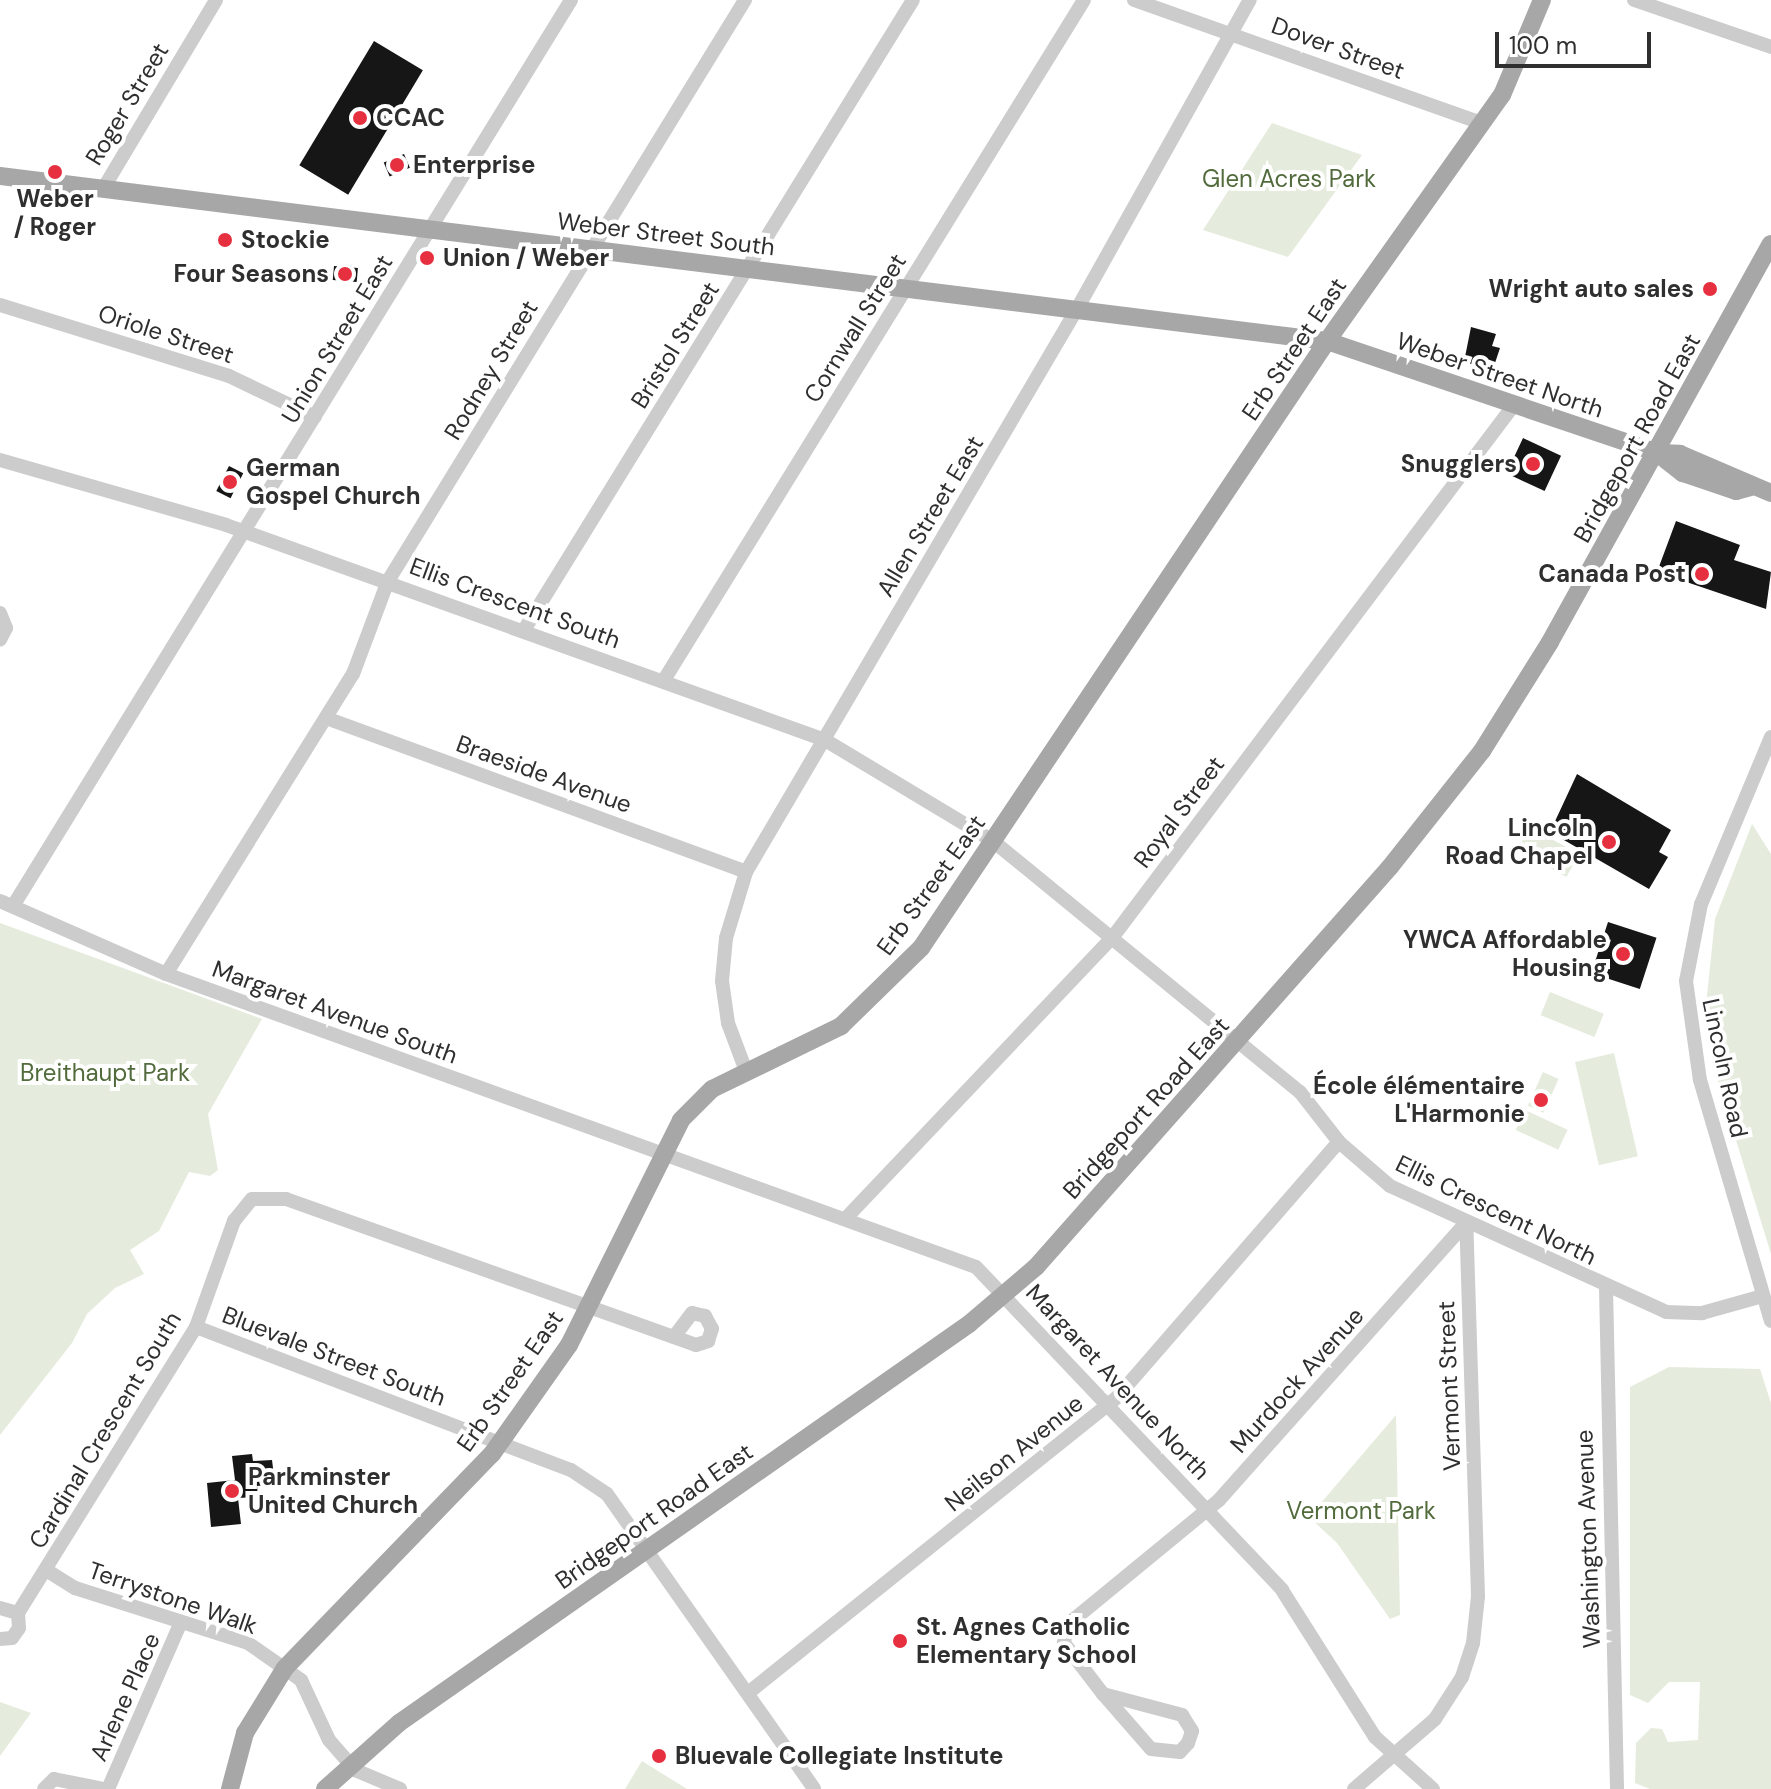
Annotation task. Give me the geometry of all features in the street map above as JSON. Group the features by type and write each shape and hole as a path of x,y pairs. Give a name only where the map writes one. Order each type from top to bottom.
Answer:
{"main road":[{"name":"Erb Street East","path":"230,1789 245,1733 285,1668 501,1443 590,1309 662,1151 698,1101 746,1071 815,1041 864,1009 921,948 1327,341 1515,73 1542,0"},
{"name":"Weber Street South","path":"1,177 906,286 1327,341"},
{"name":"Bridgeport Road East","path":"325,1789 350,1764 1006,1294 1238,1043 1482,751 1657,453 1771,244"},
{"name":"Weber Street North","path":"1327,341 1657,453 1680,454 1771,493"}],"street":[{"name":"Roger Street","path":"103,189 216,0"},
{"name":"Union Street East","path":"7,904 247,532 571,0"},
{"name":"Rodney Street","path":"166,974 353,674 388,581 745,0"},
{"name":"Bristol Street","path":"524,630 913,0"},
{"name":"Cornwall Street","path":"664,680 1084,0"},
{"name":"Dover Street","path":"1134,0 1482,123"},
{"name":"Allen Street East","path":"746,1071 728,1023 722,981 726,938 746,872 1077,309 1250,0"},
{"path":"1634,0 1771,47"},
{"name":"Oriole Street","path":"0,305 229,376 315,417"},
{"name":"Royal Street","path":"847,1217 1112,938 1513,406"},
{"name":"Ellis Crescent South","path":"0,460 247,532 825,740 993,841"},
{"path":"0,613 6,628 0,640"},
{"name":"Braeside Avenue","path":"326,718 746,872"},
{"name":"Lincoln Road","path":"1771,737 1701,904 1686,981 1700,1080 1771,1321"},
{"name":"Ellis Crescent North","path":"993,841 1300,1092 1339,1142 1390,1186 1606,1288 1683,1314 1763,1296"},
{"name":"Margaret Avenue South","path":"7,904 35,921 166,974 662,1151"},
{"name":"Neilson Avenue","path":"748,1693 1110,1404 1339,1142"},
{"name":"Margaret Avenue North","path":"662,1151 976,1267 1006,1294 1282,1590 1351,1704 1394,1755 1433,1789"},
{"name":"Cardinal Crescent South","path":"0,1639 12,1638 19,1628 18,1613 196,1327 234,1221 242,1207 261,1196 286,1199 590,1309"},
{"name":"Murdock Avenue","path":"1103,1694 1182,1715 1192,1731 1188,1743 1180,1752 1151,1749 1103,1694 1064,1643 1067,1625 1207,1510 1466,1223"},
{"name":"Vermont Street","path":"1354,1789 1435,1719 1462,1677 1473,1643 1478,1596 1466,1223"},
{"name":"Washington Avenue","path":"1606,1288 1617,1789"},
{"path":"590,1309 674,1337"},
{"name":"Bluevale Street South","path":"196,1327 571,1470 607,1494 814,1789"},
{"name":"Terrystone Walk","path":"46,1570 75,1588 248,1643 285,1668 313,1694 329,1740 350,1764"},
{"path":"0,1608 18,1613"},
{"name":"Arlene Place","path":"44,1789 54,1779 106,1789 181,1622"},
{"path":"350,1764 368,1779 400,1789"}],"green space":[{"name":"Glen Acres Park","path":"1272,123 1362,155 1288,257 1203,230"},
{"path":"1752,824 1771,854 1771,1254 1716,1075 1706,1005 1715,919"},
{"path":"1530,827 1579,854 1566,877 1517,850"},
{"name":"Breithaupt Park","path":"0,923 262,1019 208,1114 218,1170 210,1176 189,1172 159,1231 130,1250 144,1274 115,1288 87,1314 72,1343 0,1435"},
{"path":"1550,992 1604,1014 1594,1037 1541,1015"},
{"path":"1614,1053 1638,1156 1599,1165 1575,1062"},
{"path":"1543,1072 1559,1079 1543,1113 1528,1106"},
{"path":"1525,1110 1568,1130 1558,1150 1516,1130"},
{"path":"1669,1367 1760,1369 1771,1403 1771,1789 1650,1789 1635,1783 1636,1743 1651,1728 1662,1729 1668,1742 1698,1740 1700,1682 1669,1682 1648,1703 1630,1695 1630,1387"},
{"name":"Vermont Park","path":"1396,1415 1400,1615 1390,1619 1337,1543 1309,1517"},
{"path":"0,1702 31,1713 0,1756"},
{"path":"642,1761 687,1789 625,1789"}],"building":[{"name":"CCAC","path":"374,41 423,70 348,195 299,165"},
{"name":"Enterprise","path":"404,154 410,168 390,176 384,163"},
{"name":"Four Seasons","path":"334,266 358,268 357,282 333,280"},
{"path":"1471,327 1496,334 1492,346 1500,348 1492,372 1464,362"},
{"name":"Snugglers","path":"1523,438 1561,456 1545,491 1507,473"},
{"name":"German Gospel Church","path":"229,466 243,473 231,498 216,491"},
{"path":"1676,521 1740,545 1734,560 1771,572 1766,609 1657,572"},
{"name":"Lincoln Road Chapel","path":"1577,774 1671,830 1659,852 1668,857 1649,889 1550,832"},
{"name":"YWCA Affordable Housing","path":"1608,922 1657,938 1640,989 1591,973"},
{"name":"Parkminster United Church","path":"252,1454 253,1461 272,1460 275,1484 257,1486 258,1497 238,1498 241,1524 211,1527 207,1483 235,1480 232,1456"}],"place":[{"name":"CCAC","path":"360,118"},
{"name":"Enterprise","path":"397,165"},
{"name":"Weber / Roger","path":"55,172"},
{"name":"Stockie","path":"225,240"},
{"name":"Union / Weber","path":"427,258"},
{"name":"Four Seasons","path":"345,274"},
{"name":"Wright auto sales","path":"1710,289"},
{"name":"Snugglers","path":"1533,464"},
{"name":"German Gospel Church","path":"230,482"},
{"name":"Canada Post","path":"1702,574"},
{"name":"Lincoln Road Chapel","path":"1609,842"},
{"name":"YWCA Affordable Housing","path":"1623,954"},
{"name":"École élémentaire L'Harmonie","path":"1541,1100"},
{"name":"Parkminster United Church","path":"232,1491"},
{"name":"St. Agnes Catholic Elementary School","path":"900,1641"},
{"name":"Bluevale Collegiate Institute","path":"659,1756"}]}
